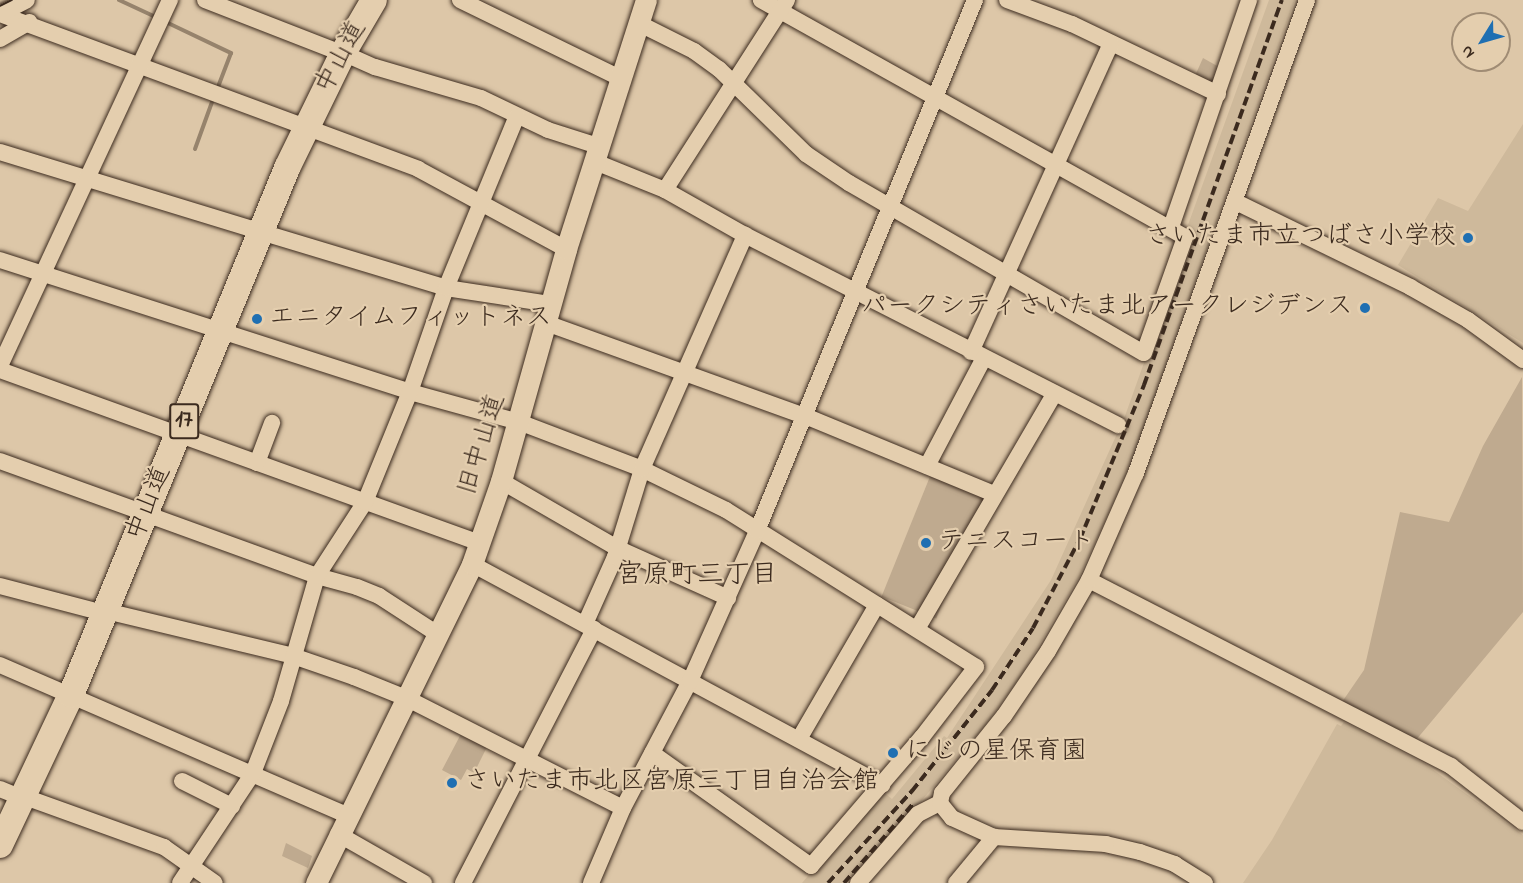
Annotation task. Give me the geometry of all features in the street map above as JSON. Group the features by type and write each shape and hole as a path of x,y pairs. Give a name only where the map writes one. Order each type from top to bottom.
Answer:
{"highway":[{"name":"中山道","path":"0,845 9,798 65,693 255,230 300,125 360,0"},
{"name":"中山道","path":"337,51 374,0"}],"main road":[{"name":"旧中山道","path":"316,883 342,824 438,635 480,543 519,422 548,314 596,154 646,0"}],"street":[{"path":"0,14 27,0"},
{"path":"170,0 84,180 0,368 480,543"},
{"path":"205,0 375,67 481,98 596,154 745,235 1118,425"},
{"path":"460,0 620,78"},
{"path":"638,23 694,51 735,84 806,154 890,207 1144,353 1185,237 1171,227 936,98 783,5 761,0"},
{"path":"591,883 622,808 690,681 758,531 975,0"},
{"path":"1007,0 1111,43 1218,94"},
{"path":"1171,227 1249,0"},
{"path":"1205,883 1175,864 1106,844 994,837 952,818 940,803 942,793 1004,716 1048,651 1089,580 1136,473 1236,202 1307,0"},
{"path":"665,190 735,84 783,5"},
{"path":"0,14 29,22 418,169 567,249"},
{"path":"0,39 29,22"},
{"path":"927,466 978,355 1006,273 1111,43"},
{"path":"180,883 194,867 253,773 293,656 317,576 365,501 410,392 446,288 517,116"},
{"path":"0,152 84,180 446,288 548,314 682,374 805,416 994,494"},
{"path":"1236,202 1410,287 1468,320 1523,360"},
{"path":"463,883 589,627 642,469 745,235"},
{"path":"0,260 40,276 214,328 410,392 519,422 642,469 726,510 976,667 882,785 811,866 652,753"},
{"path":"917,629 994,494 1007,480 1055,393"},
{"path":"257,463 272,423"},
{"path":"0,461 317,576 379,596 438,635"},
{"path":"501,482 617,548 728,598"},
{"path":"472,564 882,785"},
{"path":"1089,580 1450,766 1523,822"},
{"path":"0,586 293,656 406,698 622,808"},
{"path":"799,739 877,605"},
{"path":"0,665 253,773 342,824 424,883"},
{"path":"183,781 232,806"},
{"path":"9,798 164,847 215,883"},
{"path":"858,883 918,814 940,803"},
{"path":"956,883 994,837"}],"shaded area":[{"path":"1269,0 1295,0 1127,474 1079,577 1022,674 988,722 852,883 802,883 881,790 892,799 944,736 947,738 1051,580 1125,416 1192,228 1188,225"},
{"path":"1203,58 1219,67 1213,82 1194,78"},
{"name":"さいたま市立つばさ小学校","path":"1523,124 1523,343 1398,265 1438,198 1468,211"},
{"path":"1522,377 1523,612 1416,740 1342,702 1364,670 1400,512 1449,522 1483,446"},
{"name":"テニスコート","path":"931,474 986,496 936,618 882,596"},
{"path":"1344,722 1425,764 1523,835 1523,883 1243,883 1272,840 1337,724 1341,726"},
{"path":"462,732 488,745 474,773 467,769 461,780 442,770"},
{"path":"286,843 312,856 308,868 282,856"}],"waterway":[{"path":"119,0 154,16"},
{"path":"168,23 231,53 219,85"},
{"path":"195,149 212,102"}],"tram line":[{"path":"0,6 12,0"}],"railway":[{"path":"828,883 912,791 992,690 1033,628 1080,539 1144,385 1282,0"},
{"path":"844,883 913,804"}],"place":[{"name":"さいたま市立つばさ小学校","path":"1468,238"},
{"name":"パークシティさいたま北アークレジデンス","path":"1365,308"},
{"name":"エニタイムフィットネス","path":"257,319"},
{"name":"テニスコート","path":"926,543"},
{"name":"にじの星保育園","path":"893,753"},
{"name":"さいたま市北区宮原三丁目自治会館","path":"452,783"}],"district":[{"name":"宮原町三丁目","path":"697,576"}]}
